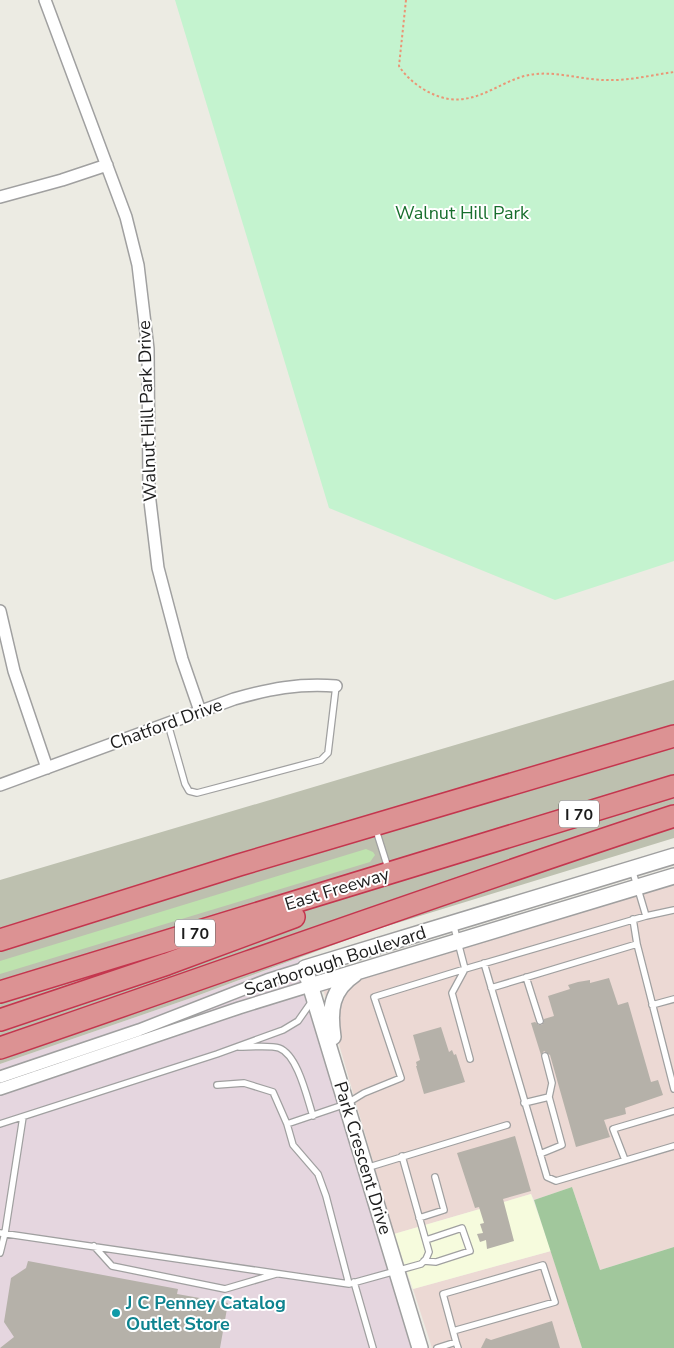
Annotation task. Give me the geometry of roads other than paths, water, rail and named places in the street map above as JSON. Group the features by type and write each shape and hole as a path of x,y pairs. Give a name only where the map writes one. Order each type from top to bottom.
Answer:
{"highway":[{"path":"0,940 239,865 674,736"},
{"name":"East Freeway","path":"0,992 674,786"},
{"path":"0,1048 555,855 674,816"},
{"path":"0,928 239,865"},
{"path":"0,1020 167,964 343,900 390,873"},
{"path":"0,1034 63,1011 334,932"}],"street":[{"name":"Walnut Hill Park Drive","path":"45,0 107,165 132,240 144,306 148,349 149,493 158,568 182,660 200,711"},
{"path":"0,197 107,165"},
{"path":"0,611 14,671 48,768"},
{"name":"Chatford Drive","path":"0,785 200,711 261,691 314,684 336,686"},
{"name":"Scarborough Boulevard","path":"0,1077 139,1030 267,980 674,856"},
{"name":"Scarborough Boulevard","path":"0,1089 239,1008 312,992 358,972 674,876"},
{"name":"Park Crescent Drive","path":"305,968 420,1348"},
{"path":"339,1078 330,1012 334,998 341,987 358,972"}],"lane":[{"path":"168,724 185,784 189,791 197,794 321,760 328,753 336,686"},
{"path":"374,825 390,873"},
{"path":"632,869 646,916"},
{"path":"287,1124 346,1104 364,1093 401,1078 374,996 646,916 674,910"},
{"path":"633,920 637,944 674,1090"},
{"path":"453,923 465,969 452,993 470,1059"},
{"path":"491,988 637,944"},
{"path":"484,963 547,1177 556,1181 674,1146"},
{"path":"526,978 540,1021"},
{"path":"0,1124 217,1054 291,1026 300,1017 312,992"},
{"path":"652,1005 674,1000"},
{"path":"235,1046 278,1048 290,1055 297,1068 313,1116"},
{"path":"540,1154 562,1145 548,1097 552,1083 545,1056"},
{"path":"217,1085 244,1083 273,1092 287,1124 293,1145 318,1174 373,1348"},
{"path":"524,1104 548,1097"},
{"path":"624,1160 613,1129 674,1110"},
{"path":"0,1253 23,1117"},
{"path":"366,1168 507,1125"},
{"path":"2,1233 352,1283 421,1264 429,1252 402,1156"},
{"path":"419,1218 444,1210 435,1177"},
{"path":"424,1261 436,1262 470,1251 462,1228 426,1240"},
{"path":"94,1246 112,1266 225,1288 278,1273"},
{"path":"437,1348 457,1345 442,1294 543,1265 555,1302 453,1331"}],"place":[{"name":"J C Penney Catalog Outlet Store","path":"116,1313"}],"park label":[{"name":"Walnut Hill Park","path":"462,213"}]}
